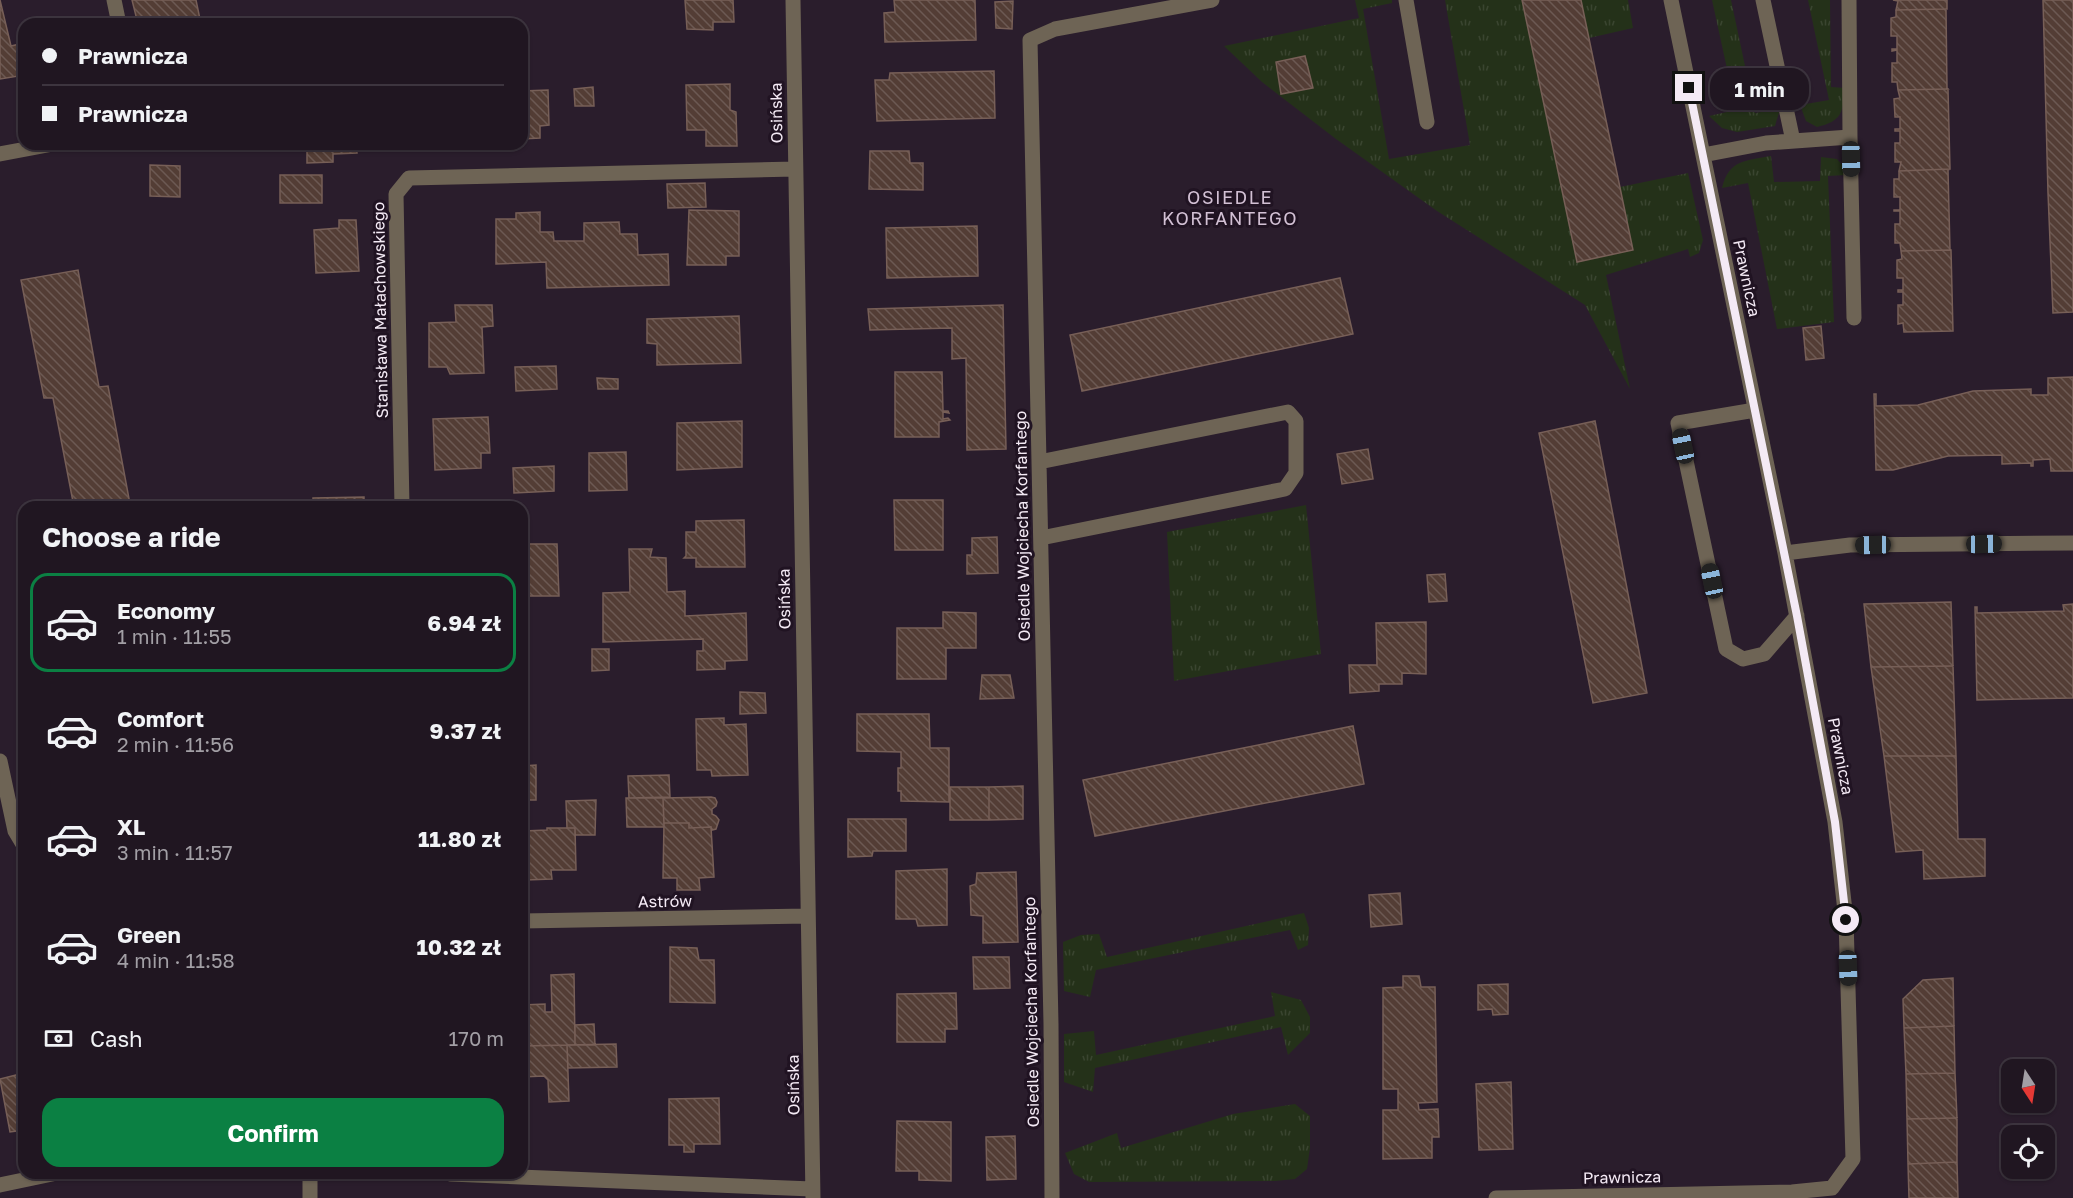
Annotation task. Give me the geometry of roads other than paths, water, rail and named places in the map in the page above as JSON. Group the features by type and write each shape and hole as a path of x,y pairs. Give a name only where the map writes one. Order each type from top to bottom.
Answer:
{"street":[{"path":"114,0 118,18"},
{"name":"Osińska","path":"793,0 813,1194"},
{"name":"Osiedle Wojciecha Korfantego","path":"1052,1198 1051,1012 1030,40 1054,29 1212,0"},
{"path":"1406,0 1427,122"},
{"name":"Prawnicza","path":"1496,1198 1792,1192 1832,1188 1853,1159 1846,920 1835,822 1785,553 1671,0"},
{"path":"1763,0 1792,141"},
{"path":"1849,0 1854,318"},
{"path":"1703,155 1766,143 1851,137"},
{"path":"0,154 21,150"},
{"name":"Stanisława Małachowskiego","path":"402,501 396,194 409,178 795,169"},
{"path":"1755,410 1678,423 1726,648 1743,659 1764,654 1797,616"},
{"path":"1039,462 1288,412 1296,421 1296,473 1285,489 1041,538"},
{"path":"1785,553 1850,545 2073,543"},
{"path":"0,761 18,836"},
{"name":"Astrów","path":"528,921 808,916"},
{"path":"528,1178 813,1194"},
{"path":"0,1185 28,1179"},
{"path":"310,1179 310,1198"}],"district":[{"name":"OSIEDLE KORFANTEGO","path":"1230,207"}]}
